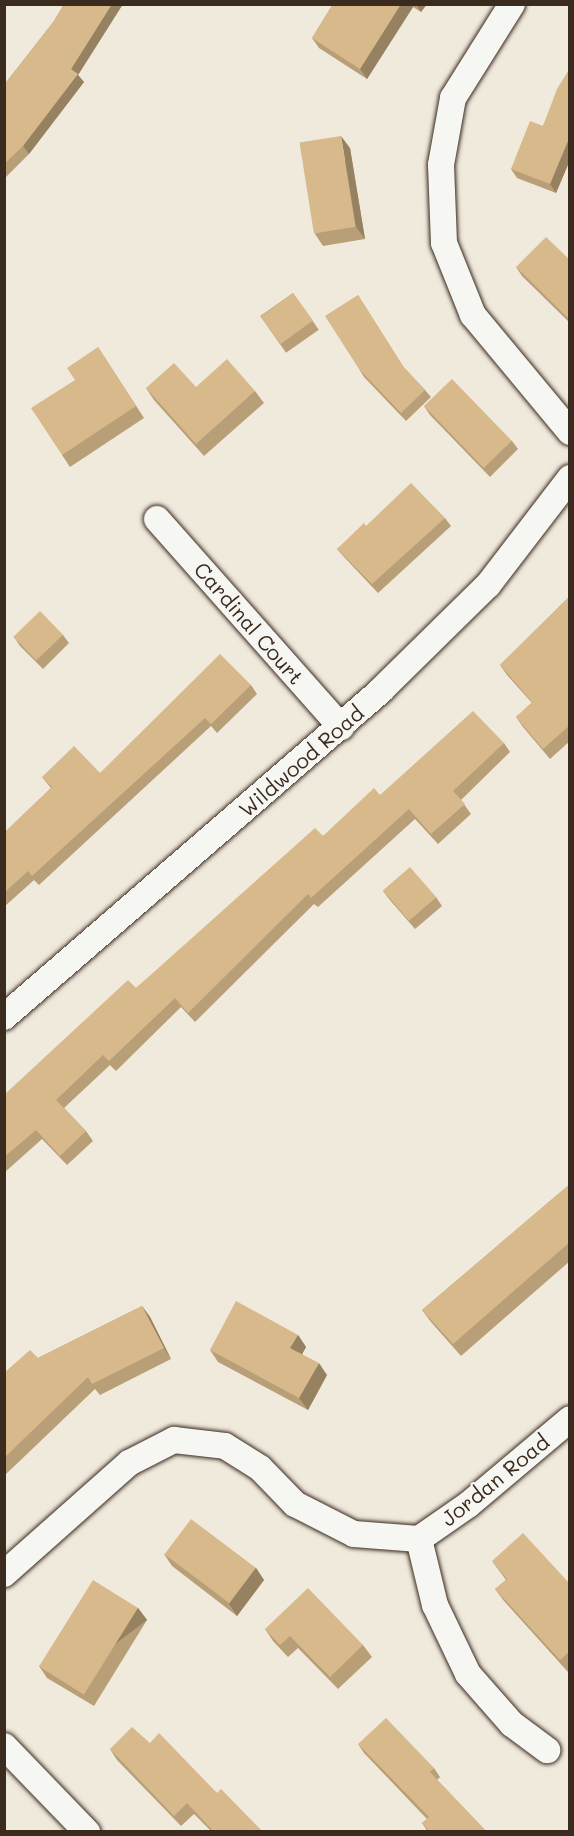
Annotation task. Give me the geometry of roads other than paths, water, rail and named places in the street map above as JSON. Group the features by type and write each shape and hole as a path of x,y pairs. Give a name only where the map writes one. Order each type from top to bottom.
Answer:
{"street":[{"path":"512,4 453,98 441,165 444,243 473,315 570,432"},
{"name":"Wildwood Road","path":"4,1017 341,727 488,585 570,477"},
{"name":"Cardinal Court","path":"157,519 341,727"},
{"name":"Jordan Road","path":"419,1539 468,1505 570,1419"},
{"path":"4,1574 129,1463 174,1440 225,1446 260,1468 295,1504 354,1534 419,1539 435,1605 468,1674 512,1724 547,1750"},
{"path":"4,1746 87,1832"}]}
